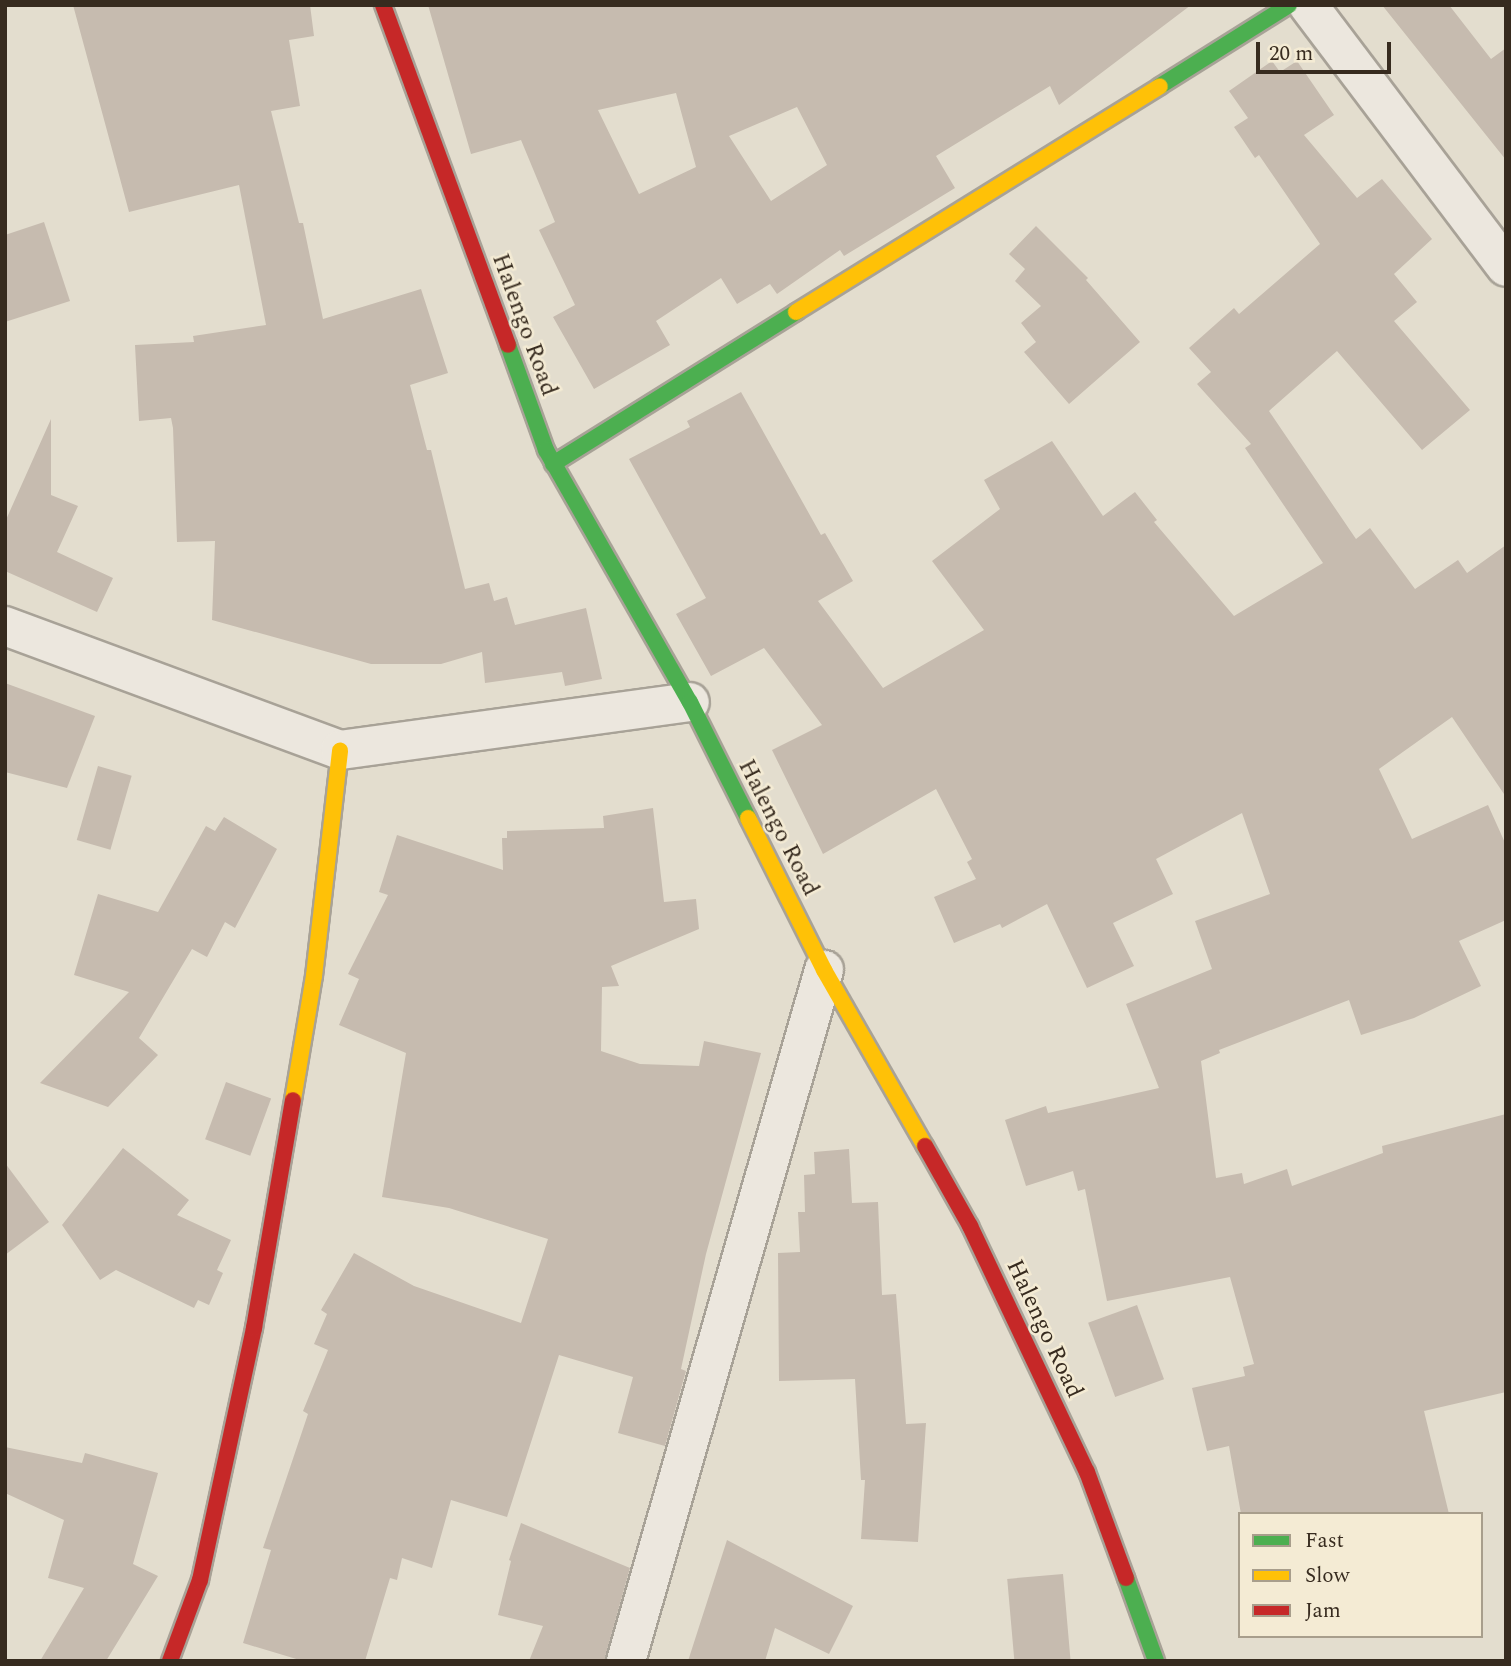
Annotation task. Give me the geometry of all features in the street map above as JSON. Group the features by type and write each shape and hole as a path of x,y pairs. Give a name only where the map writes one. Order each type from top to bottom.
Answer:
{"street":[{"name":"Halengo Road","path":"383,5 553,464 690,702 824,970 976,1238 1087,1472 1156,1661"},
{"path":"553,464 1289,5"},
{"path":"1308,5 1506,267"},
{"path":"5,626 340,750 690,702"},
{"path":"170,1661 200,1580 254,1328 314,976 340,750"},
{"path":"626,1661 824,970"}],"building":[{"path":"73,5 310,5 314,36 289,40 300,106 271,111 299,223 303,223 323,319 421,289 448,373 410,385 427,450 431,450 465,589 489,583 494,601 507,597 515,625 586,608 602,679 565,686 562,672 485,683 482,652 441,664 371,664 212,620 215,541 177,542 171,418 139,421 135,345 194,342 193,336 266,325 239,185 129,212"},
{"path":"428,5 1191,5 1059,105 1050,86 936,156 955,188 844,256 840,250 777,294 770,284 737,304 721,278 656,321 670,345 594,389 553,317 575,305 539,230 555,222 521,140 471,154","holes":["676,93 696,167 639,194 598,110","797,107 827,165 771,201 729,136"]},
{"path":"1382,5 1449,5 1491,59 1506,48 1506,160"},
{"path":"1272,61 1280,72 1297,61 1334,115 1304,135 1357,198 1382,179 1432,239 1394,274 1417,302 1394,321 1470,410 1422,450 1337,351 1269,411 1356,539 1370,528 1415,589 1458,560 1467,573 1506,545 1506,797 1452,717 1379,769 1412,839 1488,805 1506,845 1506,920 1459,941 1481,986 1414,1018 1361,1035 1349,1000 1219,1050 1220,1053 1201,1061 1216,1178 1242,1173 1244,1184 1287,1169 1292,1186 1383,1153 1382,1146 1506,1114 1506,1392 1424,1411 1449,1512 1241,1512 1229,1446 1207,1451 1192,1388 1245,1376 1243,1367 1254,1364 1230,1277 1107,1301 1085,1189 1078,1191 1073,1171 1026,1186 1005,1120 1046,1106 1048,1113 1159,1088 1126,1004 1212,969 1195,921 1270,894 1242,813 1156,859 1173,894 1113,923 1134,966 1087,988 1047,904 1002,928 1000,924 954,943 934,897 976,879 967,862 972,859 936,789 823,854 772,750 822,725 764,648 711,676 676,614 706,598 629,459 690,427 687,421 741,392 821,535 825,533 853,581 818,601 883,688 984,630 932,561 1000,509 984,480 1052,441 1103,516 1135,492 1157,520 1154,522 1234,616 1323,563 1245,448 1251,444 1197,384 1211,372 1189,348 1234,308 1239,314 1320,244 1259,155 1255,158 1234,127 1248,118 1229,91"},
{"path":"44,222 70,301 5,322 5,235"},
{"path":"1036,226 1088,278 1086,280 1140,342 1069,404 1024,352 1036,342 1021,323 1041,306 1015,281 1025,269 1009,254"},
{"path":"51,419 51,495 78,506 57,552 113,578 97,612 5,571 5,522"},
{"path":"5,683 95,716 67,788 5,772"},
{"path":"98,766 132,776 110,850 77,840"},
{"path":"653,808 664,902 696,899 699,929 611,966 619,986 602,987 601,1051 640,1064 699,1066 704,1041 761,1053 706,1254 681,1369 686,1371 665,1446 618,1433 633,1377 559,1355 507,1517 451,1500 432,1568 402,1558 397,1580 390,1578 365,1661 303,1661 243,1643 271,1550 263,1548 308,1414 303,1411 328,1350 314,1344 327,1314 321,1310 354,1253 414,1286 521,1323 548,1239 449,1208 382,1197 406,1053 339,1025 359,979 348,974 388,895 379,892 397,835 503,870 502,838 507,838 507,831 604,828 603,816"},
{"path":"224,817 277,849 235,928 225,922 207,957 192,949 139,1038 158,1055 108,1107 40,1083 129,992 74,975 98,894 158,912 206,826 215,831"},
{"path":"226,1082 271,1098 250,1156 205,1139"},
{"path":"123,1148 189,1200 177,1215 231,1240 217,1270 223,1273 209,1305 198,1300 194,1308 116,1270 100,1280 62,1225"},
{"path":"849,1149 852,1203 878,1202 882,1295 896,1294 906,1424 926,1423 918,1542 861,1539 865,1480 861,1480 855,1379 779,1381 778,1253 800,1252 798,1212 805,1212 804,1175 815,1174 814,1152"},
{"path":"5,1163 49,1222 5,1255"},
{"path":"1137,1305 1164,1379 1115,1397 1088,1323"},
{"path":"5,1447 82,1463 85,1453 158,1473 133,1564 158,1576 106,1661 40,1661 84,1588 48,1578 64,1520 5,1493"},
{"path":"521,1523 630,1568 604,1661 529,1661 543,1626 498,1615 511,1561 509,1560"},
{"path":"727,1540 853,1606 829,1654 775,1628 765,1661 688,1661"},
{"path":"1063,1574 1071,1661 1014,1661 1007,1579"}],"traffic: fast":[{"path":"1160,86 1289,5"},
{"path":"553,464 796,312"},
{"path":"508,345 546,450 690,702 748,818"},
{"path":"1126,1578 1156,1661"}],"traffic: slow":[{"path":"796,312 1160,86"},
{"path":"293,1100 314,976 340,750"},
{"path":"748,818 824,970 925,1146"}],"traffic: jam":[{"path":"383,5 508,345"},
{"path":"170,1661 200,1580 254,1328 293,1100"},
{"path":"925,1146 970,1226 1087,1472 1126,1578"}]}
